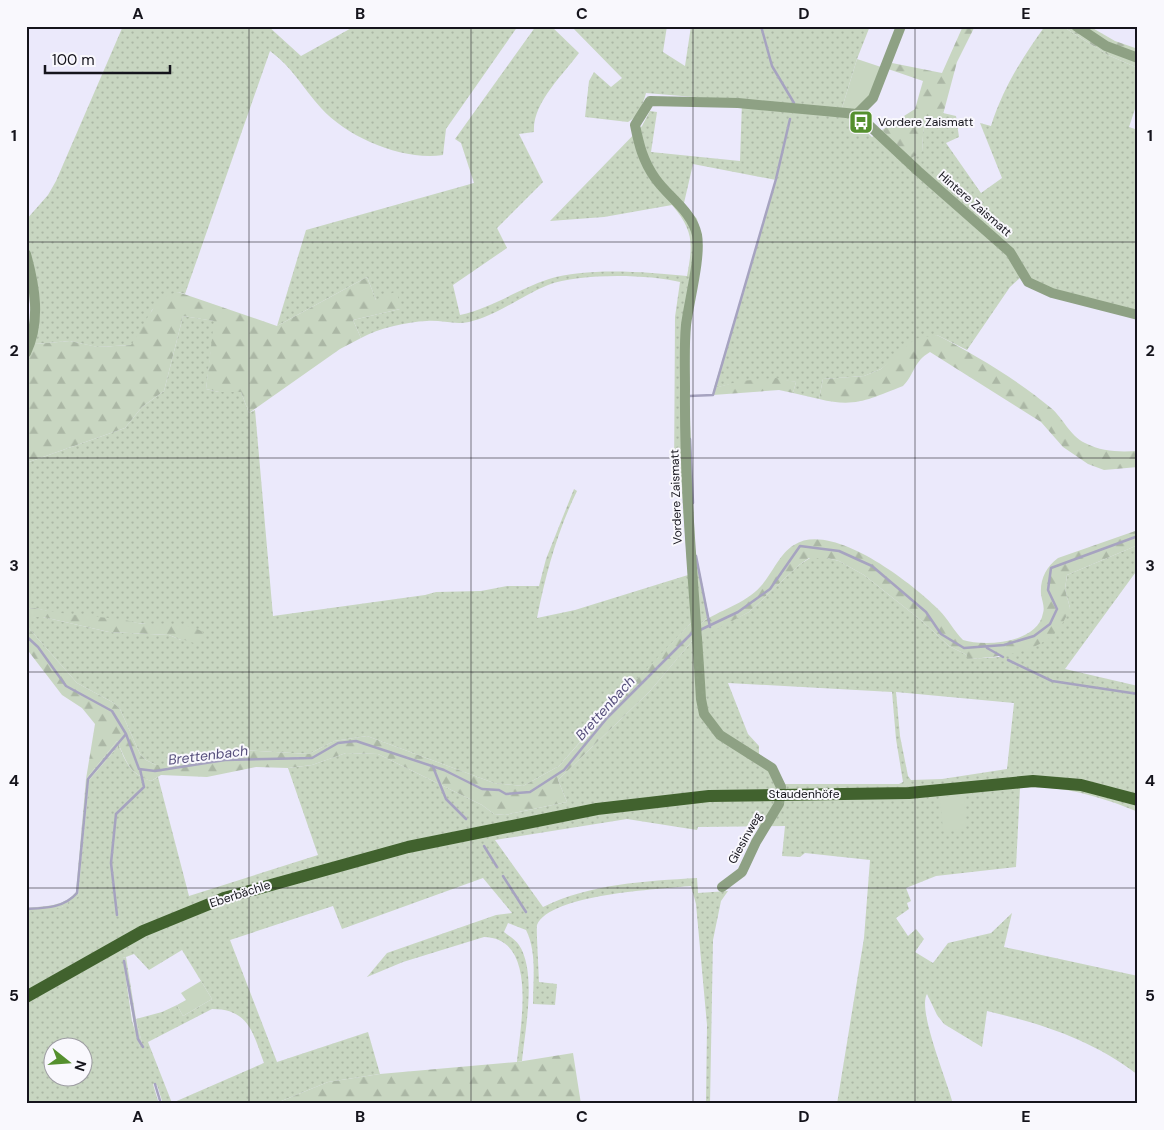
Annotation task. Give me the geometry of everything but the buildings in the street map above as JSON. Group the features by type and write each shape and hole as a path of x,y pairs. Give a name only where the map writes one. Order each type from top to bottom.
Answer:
{"main road":[{"name":"Staudenhöfe","path":"470,833 631,804 679,798 780,794 902,794 1033,781 1081,785 1138,800"},
{"name":"Eberbächle","path":"26,997 131,937 195,908 318,870 470,833"}],"street":[{"path":"857,114 873,98 901,26"},
{"path":"1076,26 1106,46 1138,58"},
{"name":"Vordere Zaismatt","path":"780,794 779,780 772,768 720,735 704,714 701,699 697,624 687,524 685,393 686,327 697,256 697,236 695,228 683,209 656,179 643,158 635,126 650,100 738,103 857,114"},
{"name":"Hintere Zaismatt","path":"857,114 1010,252 1028,282 1052,293 1138,315"},
{"path":"26,254 36,315 26,353"},
{"name":"Giesinweg","path":"722,888 742,872 756,842 779,804 780,794"}],"green space":[{"path":"123,26 268,26 301,56 355,26 518,26 446,129 443,155 427,156 394,151 361,138 346,129 321,108 291,71 270,51 185,294 178,292 152,310 145,326 132,345 97,347 70,341 35,344 26,362 26,335 31,314 26,264 26,220 48,195 56,181"},
{"path":"536,26 551,26 579,53 543,100 535,121 534,132 519,134 543,182 497,228 507,248 453,285 460,315 483,308 538,283 564,275 617,272 687,276 691,246 690,238 688,230 672,205 604,217 550,221 642,126 650,111 657,112 651,152 740,161 742,101 646,93 642,106 632,120 628,122 585,117 589,81 594,72 611,87 622,78 571,26 667,26 663,52 685,66 691,26 870,26 857,59 842,108 858,111 853,119 872,137 882,130 922,152 924,118 940,122 943,113 956,116 959,137 946,143 981,193 1002,178 980,123 991,126 1001,99 1014,74 1045,26 1062,26 1108,55 1138,68 1138,100 1129,127 1138,130 1138,317 1020,278 1010,287 967,350 937,335 898,356 881,369 864,376 823,379 819,399 793,393 796,382 755,381 714,388 776,180 693,164 684,203 697,219 702,239 702,254 690,316 689,391 695,548 709,617 700,624 691,623 601,718 559,766 523,786 494,783 367,736 334,741 309,754 243,750 167,765 156,765 146,760 140,754 120,709 114,703 77,683 26,625 28,619 43,617 109,632 169,635 181,640 146,624 59,614 35,608 26,609 26,463 125,428 142,407 164,391 183,316 215,321 206,389 219,392 241,392 249,413 255,410 273,616 436,592 481,591 507,586 539,586 546,559 574,489 577,491 553,553 537,618 575,610 688,575 681,480 674,481 675,317 680,282 632,276 577,278 548,285 499,311 469,322 432,321 410,323 384,328 361,338 353,320 400,309 376,300 367,277 277,326 306,230 474,183 461,143 455,139"},
{"path":"963,26 975,26 957,62 941,122 924,119 922,152 911,158 882,130 915,109 923,81 888,69 892,63 942,73"},
{"path":"1062,26 1089,26 1115,41 1138,49 1138,68 1108,55"},
{"path":"857,59 881,67 869,96 858,111 842,108"},
{"path":"367,277 376,300 397,291 400,309 353,320 361,338 340,349 249,413 241,392 219,392 206,389 214,321 183,316 164,391 142,407 125,428 26,463 26,362 35,344 70,341 98,347 131,345 156,306 169,295 178,292 277,326"},
{"path":"937,335 981,359 1025,388 1051,408 1079,440 1111,451 1138,451 1138,467 1104,470 1088,464 1063,447 1041,422 930,352 920,360 903,386 862,401 843,403 819,399 823,379 864,376 881,369 915,339"},
{"path":"776,378 796,382 793,393 779,390 713,395 714,388 741,381"},
{"path":"1138,530 1138,545 1067,575 1065,589 1070,608 1059,629 1040,644 1016,653 967,659 967,655 949,646 922,621 864,575 839,561 827,558 809,558 749,612 702,637 700,624 747,598 761,586 780,558 789,549 794,545 810,540 829,541 850,548 892,571 939,610 963,640 984,643 1010,640 1022,637 1032,631 1039,623 1044,608 1041,594 1042,583 1047,569 1058,558"},
{"path":"1138,545 1138,569 1065,669 1138,686 1138,812 1110,801 1080,793 1050,788 1020,788 1016,867 936,876 906,888 911,901 907,903 909,909 896,918 908,936 916,929 924,939 915,952 933,963 948,943 991,933 1012,913 1004,947 1138,976 1138,1075 1120,1062 1066,1034 1027,1021 987,1011 982,1047 944,1024 937,1015 927,994 925,1002 926,1015 934,1047 953,1104 837,1104 864,938 870,860 805,853 800,857 782,856 785,826 698,827 697,830 627,819 495,840 543,907 579,893 618,885 658,881 697,878 698,893 728,891 721,901 713,940 710,1104 706,1104 707,1025 696,904 691,886 607,895 562,906 546,915 537,925 539,982 557,984 555,1005 533,1004 534,966 532,947 526,930 508,923 504,932 519,945 524,956 529,985 522,1061 517,1062 522,1007 522,987 519,968 513,952 501,941 484,937 403,962 367,977 387,953 496,915 512,913 483,878 342,929 333,906 230,940 277,1062 368,1032 380,1074 328,1082 274,1104 163,1104 157,1085 153,1084 159,1104 26,1104 26,912 62,907 78,896 89,780 115,750 120,748 128,765 135,773 151,781 158,777 189,896 318,855 288,768 312,765 346,753 378,754 482,805 494,814 505,815 567,802 558,780 650,691 693,640 749,612 799,565 810,558 827,558 839,561 864,575 922,621 949,646 967,655 967,659 1000,657 1070,608 1065,589 1067,575","holes":["728,683 892,692 896,739 903,782 899,784 785,784 773,764 759,754 759,746 748,734","896,692 1014,703 1007,769 942,779 911,780 908,776 900,736","182,950 212,999 183,1016 177,1005 162,1012 136,1019 143,1047 140,1047 132,1021 123,958 134,954 149,970","212,1009 224,1010 234,1013 248,1025 264,1063 172,1103 148,1042"]},
{"path":"35,608 143,624 182,625 203,632 202,639 197,644 169,635 109,632 43,617 35,617 26,623 26,609"},
{"path":"691,623 694,624 693,640 650,691 558,780 567,802 505,815 494,814 482,805 378,754 346,753 312,765 288,768 256,767 207,777 161,775 151,781 137,774 129,766 117,741 86,779 95,724 82,708 62,695 26,648 26,625 77,683 114,703 120,709 140,754 146,760 156,765 167,765 213,754 243,750 309,754 334,741 367,736 494,783 523,786 559,766 628,688"},
{"path":"117,741 120,748 115,750 89,780 78,896 67,905 61,907 26,912 26,908 47,906 65,901 76,892 86,779"},
{"path":"964,796 966,829 943,831 940,797"},
{"path":"126,957 136,1019 143,1047 140,1047 136,1038 123,958"},
{"path":"201,981 212,999 183,1016 177,1005 186,1000 181,993"},
{"path":"573,1053 581,1104 274,1104 328,1082 380,1074 517,1062"}],"waterway":[{"path":"761,26 772,66 794,103"},
{"path":"689,396 713,395 776,179 790,119"},
{"path":"690,439 693,503"},
{"name":"Brettenbach","path":"700,630 738,612 770,589 800,546 839,551 872,566 926,612 941,634 964,648 1004,645 1034,636 1050,624 1057,609 1048,590 1051,568 1138,536"},
{"path":"696,556 710,627"},
{"name":"Brettenbach","path":"26,636 38,647 66,686 112,711 126,734 139,769 155,771 225,760 312,758 338,743 356,741 444,770 482,789 499,790 506,794 530,792 564,770 607,718 693,632"},
{"path":"987,648 1003,657"},
{"path":"1008,660 1052,681 1138,694"},
{"path":"26,909 60,904 66,902 77,893 88,779 126,734"},
{"path":"433,767 446,799 466,819"},
{"path":"117,915 111,863 116,814 144,787 140,769"},
{"path":"484,846 497,867"},
{"path":"503,876 526,912"},
{"path":"124,961 138,1039 143,1047"},
{"path":"155,1084 161,1104"}],"place":[{"name":"Vordere Zaismatt","path":"861,122"}]}
